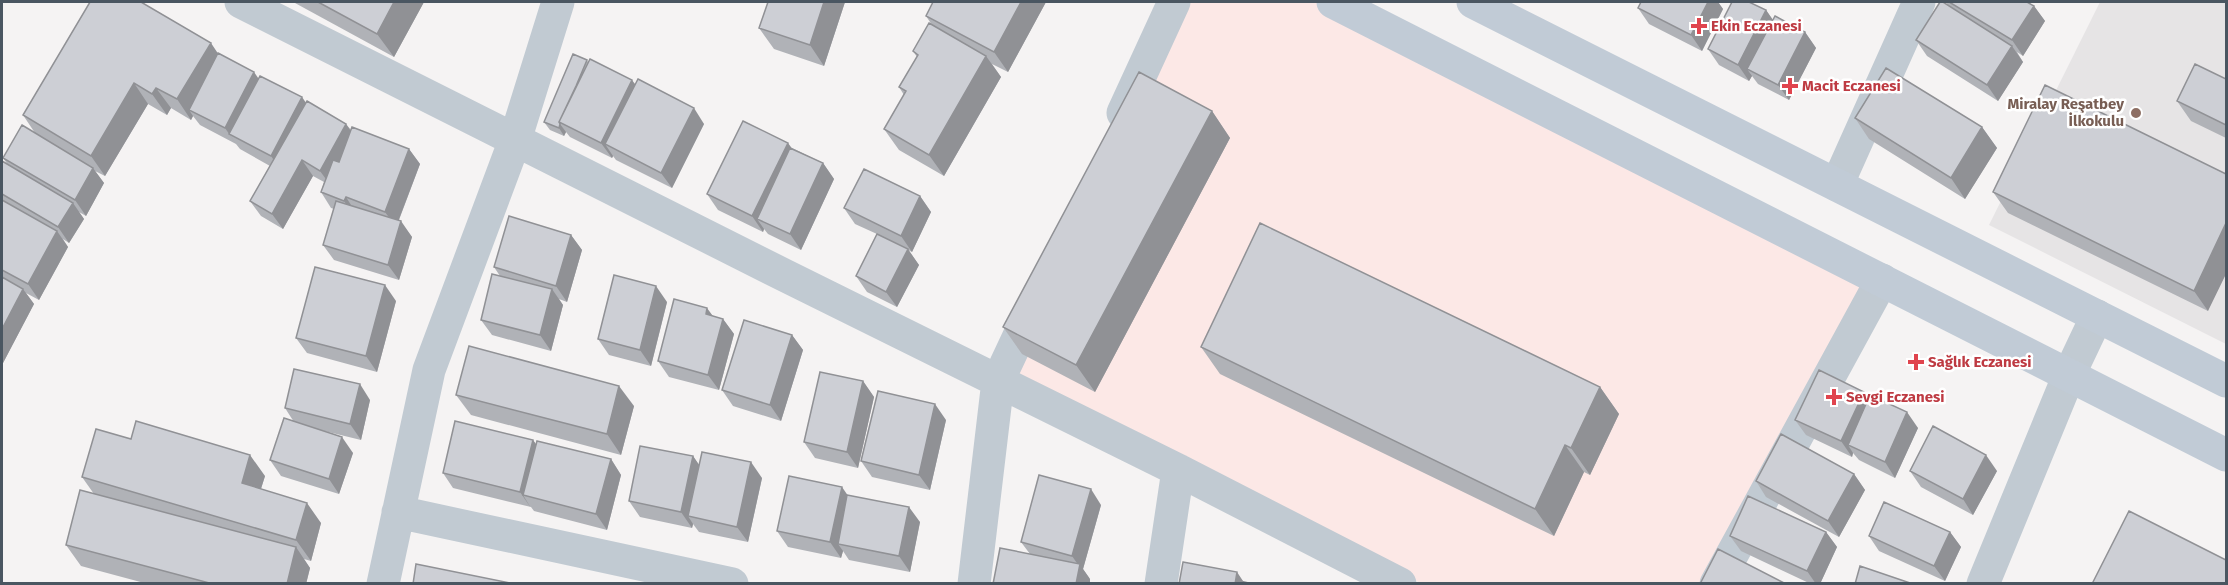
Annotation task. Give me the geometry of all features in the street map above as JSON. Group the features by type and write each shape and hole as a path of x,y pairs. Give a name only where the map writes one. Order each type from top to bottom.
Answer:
{"street":[{"path":"241,2 1178,470 1400,584"},
{"path":"383,584 429,370 515,140 558,2"},
{"path":"1109,142 1174,2"},
{"path":"1333,2 2226,455"},
{"path":"1473,2 2226,381"},
{"path":"1837,185 1919,2"},
{"path":"974,584 998,381 1048,273"},
{"path":"1716,584 1882,280"},
{"path":"1983,584 2069,375 2097,316"},
{"path":"1161,584 1178,470"},
{"path":"398,512 732,584"}],"shaded area":[{"path":"1174,2 1332,2 1882,280 1716,583 1421,583 998,381"},
{"name":"Miralay Reşatbey İlkokulu","path":"2100,2 2226,2 2226,344 1989,225"}],"building":[{"path":"90,2 141,2 211,43 177,99 156,88 152,94 134,83 91,156 23,115"},
{"path":"318,2 394,2 377,34"},
{"path":"768,2 824,2 810,45 759,28"},
{"path":"933,2 1021,2 994,52 926,16"},
{"path":"1641,2 1708,2 1691,35 1638,8"},
{"path":"1732,2 1749,2 1766,10 1738,65 1708,49"},
{"path":"1940,2 2012,46 1987,85 1916,40"},
{"path":"1949,2 2027,2 2034,6 2012,40"},
{"path":"1775,16 1805,32 1778,85 1747,69"},
{"path":"929,23 986,56 929,155 884,129 906,91 899,87 918,55 913,51"},
{"path":"218,53 254,72 225,128 189,110"},
{"path":"573,54 587,60 559,122 559,128 544,122"},
{"path":"590,59 632,80 601,143 559,122"},
{"path":"2195,64 2226,79 2226,125 2177,101"},
{"path":"1886,68 1982,127 1951,178 1855,118"},
{"path":"1139,72 1212,111 1076,365 1003,327"},
{"path":"260,76 302,97 271,156 229,134"},
{"path":"638,79 694,108 661,173 605,144"},
{"path":"2045,85 2226,174 2226,223 2194,291 1993,192"},
{"path":"307,101 346,124 320,171 302,160 272,214 250,201"},
{"path":"743,121 788,143 752,216 707,194"},
{"path":"22,125 93,168 75,200 3,158"},
{"path":"352,127 409,149 385,212 346,197 344,201 321,192 333,160 339,162"},
{"path":"790,148 823,163 790,234 757,219"},
{"path":"2,161 73,203 58,227 2,194"},
{"path":"864,169 920,196 901,236 844,208"},
{"path":"2,200 57,231 28,284 2,270"},
{"path":"336,201 401,221 388,265 323,245"},
{"path":"509,216 571,235 556,286 494,267"},
{"path":"1260,223 1600,387 1571,448 1565,445 1535,509 1201,347"},
{"path":"877,234 908,249 886,292 856,276"},
{"path":"315,267 385,285 366,356 296,338"},
{"path":"492,274 552,289 540,335 481,320"},
{"path":"614,275 656,286 640,350 598,339"},
{"path":"2,277 23,289 2,329"},
{"path":"674,299 707,308 706,314 723,319 708,375 658,361"},
{"path":"744,320 792,335 770,405 722,390"},
{"path":"469,346 619,386 607,434 456,395"},
{"path":"294,369 360,384 350,424 285,408"},
{"path":"1819,370 1864,392 1841,441 1795,420"},
{"path":"820,372 863,381 847,452 804,442"},
{"path":"878,391 935,404 919,475 861,461"},
{"path":"1870,395 1907,412 1885,462 1848,445"},
{"path":"284,418 342,437 329,479 270,460"},
{"path":"136,421 250,455 242,483 307,503 296,540 82,477 96,429 131,439"},
{"path":"455,421 533,440 520,492 443,473"},
{"path":"1933,426 1986,455 1963,499 1910,471"},
{"path":"1781,434 1854,474 1828,521 1756,481"},
{"path":"537,441 611,459 596,514 523,495"},
{"path":"640,446 693,456 681,512 629,501"},
{"path":"702,452 751,462 737,527 688,516"},
{"path":"1039,475 1091,489 1072,556 1021,542"},
{"path":"789,476 842,487 830,542 777,531"},
{"path":"80,490 296,547 287,584 213,584 66,545"},
{"path":"847,495 909,507 899,556 838,544"},
{"path":"1748,496 1826,532 1807,571 1730,536"},
{"path":"1884,502 1950,532 1934,566 1869,536"},
{"path":"2129,511 2226,560 2226,584 2092,584"},
{"path":"1000,548 1080,564 1076,584 993,584"},
{"path":"1718,549 1786,584 1700,584"},
{"path":"1183,562 1237,572 1235,584 1179,584"},
{"path":"416,564 515,584 413,584"},
{"path":"1860,566 1913,584 1855,584"}],"place":[{"name":"Ekin Eczanesi","path":"1699,26"},
{"name":"Macit Eczanesi","path":"1790,86"},
{"name":"Miralay Reşatbey İlkokulu","path":"2136,113"},
{"name":"Sağlık Eczanesi","path":"1916,362"},
{"name":"Sevgi Eczanesi","path":"1834,397"}]}
